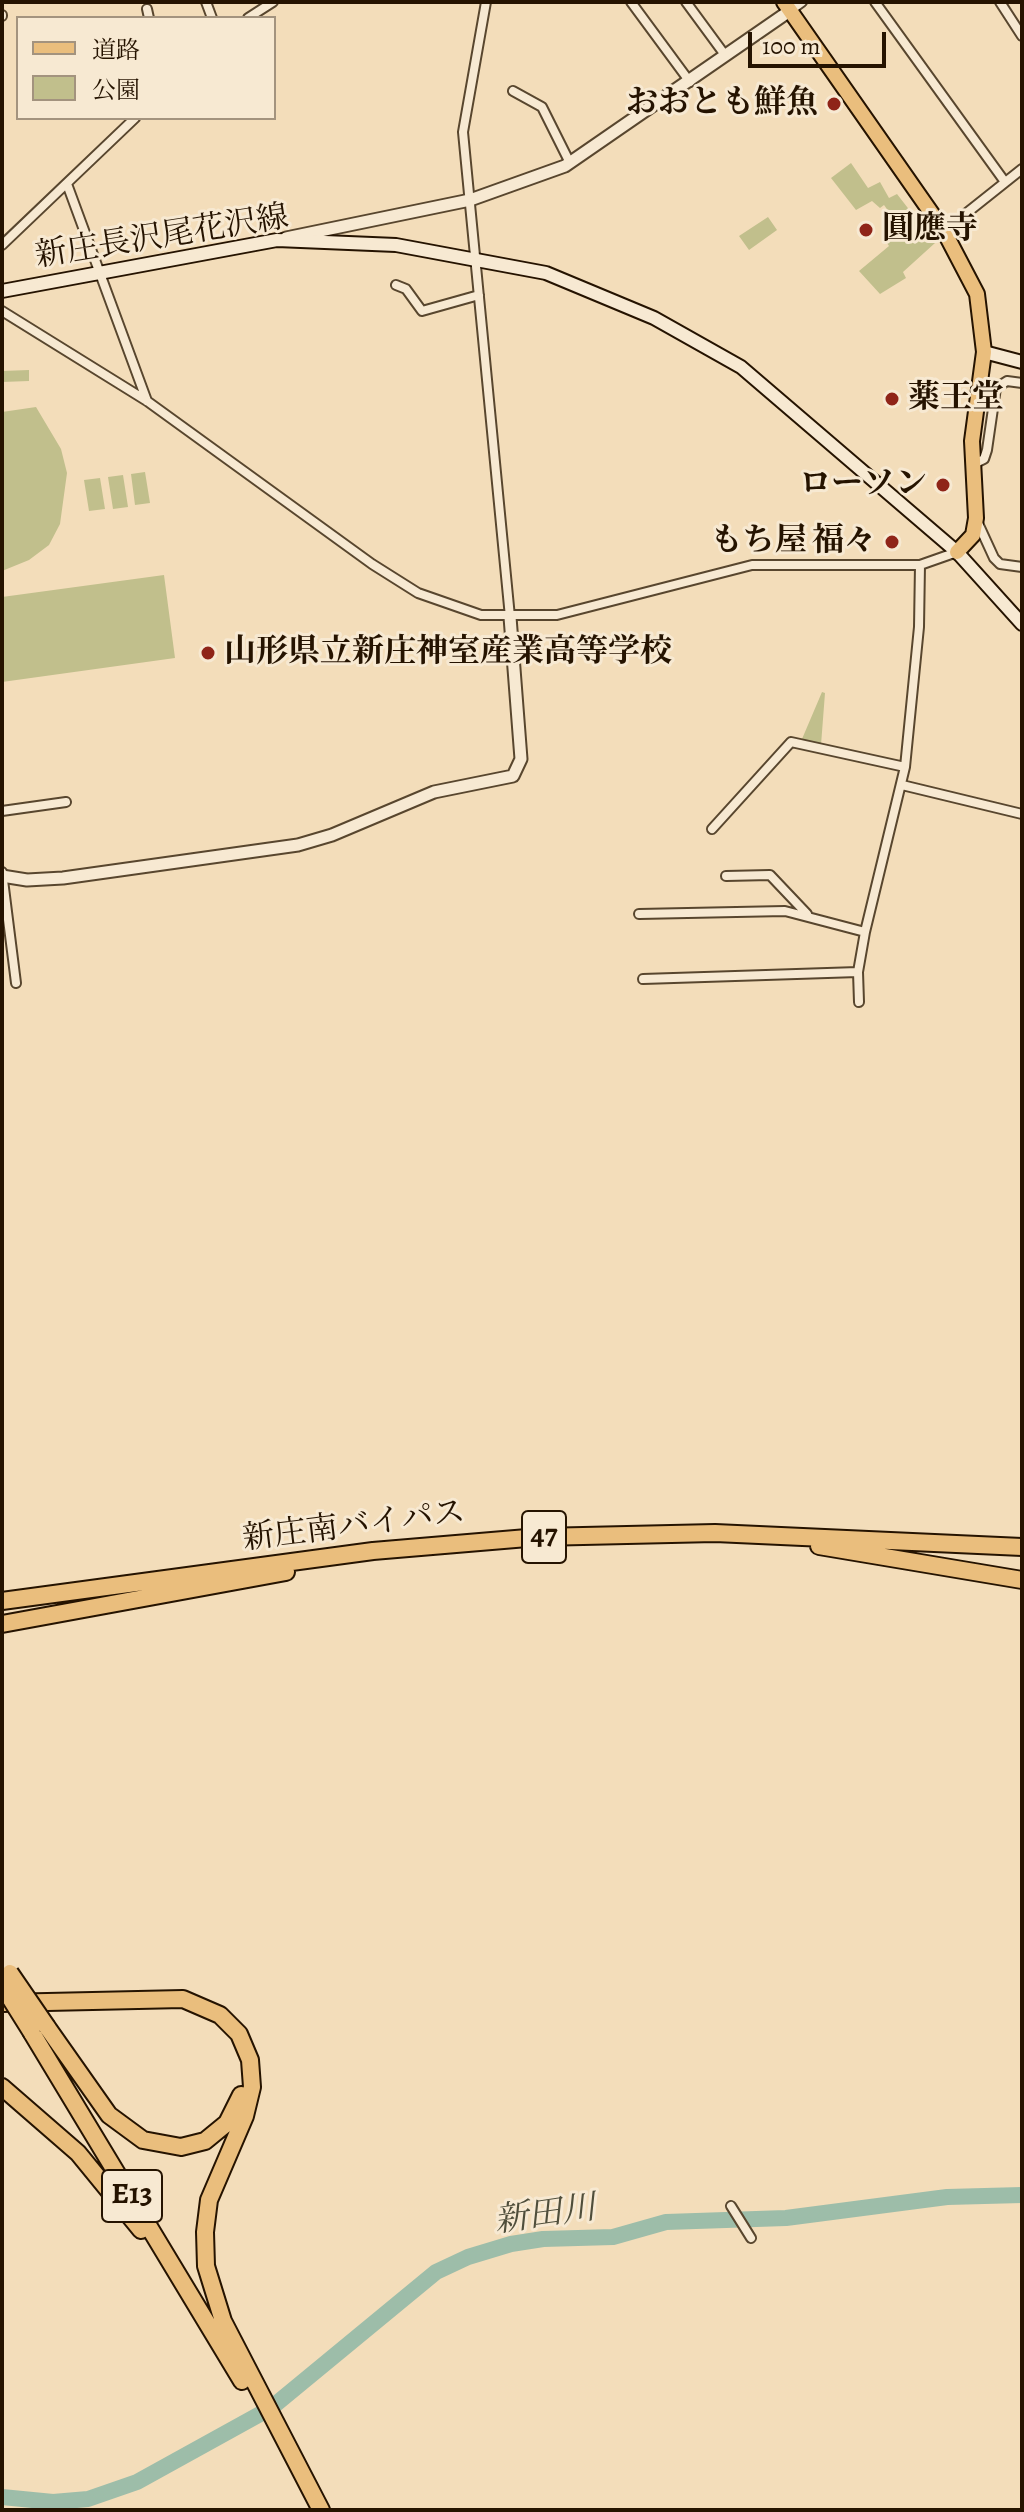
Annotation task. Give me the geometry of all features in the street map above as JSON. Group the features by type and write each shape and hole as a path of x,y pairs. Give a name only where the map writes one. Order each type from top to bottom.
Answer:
{"highway":[{"name":"47","path":"715,1536 1022,1547"},
{"name":"47","path":"715,1536 837,1548 1022,1580"},
{"name":"新庄南バイパス","path":"374,1553 539,1541 715,1536"},
{"path":"2,1601 374,1553"},
{"path":"2,1593 209,1566 374,1553"},
{"path":"2,1624 374,1553"},
{"path":"2,2011 147,2006 192,2011 216,2022 239,2051 244,2075 240,2100 227,2123 205,2141 181,2147 143,2140 109,2115 39,2030 5,1973"},
{"path":"2,2003 183,1999 220,2015 239,2034 250,2060 252,2087 245,2116 214,2186 206,2215 204,2248 214,2299 245,2377 319,2510"},
{"name":"E13","path":"39,2030 229,2360 245,2377"},
{"path":"2,2087 57,2132 115,2195 229,2360"}],"main road":[{"path":"793,5 944,231 977,294 984,352 973,421 976,518 973,535 957,552"},
{"name":"新庄長沢尾花沢線","path":"2,291 99,270 277,240 396,245 474,257 546,273 654,318 741,367 957,552 1022,624"},
{"path":"984,352 1022,362"}],"street":[{"path":"251,16 273,2"},
{"path":"16,983 2,874 27,880 63,878 298,845 332,835 434,792 513,776 521,759 510,617 463,132 486,2"},
{"path":"631,2 690,82"},
{"path":"686,2 725,55"},
{"path":"875,2 1005,182"},
{"path":"1000,2 1022,36"},
{"path":"277,240 470,200 570,163 690,82 793,5"},
{"path":"513,91 542,107 570,163"},
{"path":"2,245 133,120"},
{"path":"944,231 1022,169"},
{"path":"67,184 147,401"},
{"path":"396,285 406,289 422,311 479,295"},
{"path":"2,311 147,401 372,564 418,593 481,615 557,615 611,604 752,565 920,565 957,552"},
{"path":"972,465 984,459 987,450 996,388 1007,381 1022,383"},
{"path":"976,518 994,558 1000,564 1022,567"},
{"path":"859,1002 858,972 865,932 905,767 918,651 920,565"},
{"path":"712,829 791,742 905,767"},
{"path":"902,785 1022,814"},
{"path":"2,811 66,802"},
{"path":"726,876 770,875 808,914"},
{"path":"639,914 785,911 808,914 865,932"},
{"path":"643,979 858,972"},
{"path":"731,2206 751,2238"}],"green space":[{"path":"851,163 868,188 880,182 889,198 897,194 935,243 903,272 906,278 880,294 859,271 889,246 885,240 900,227 884,205 880,208 872,201 856,210 831,178"},
{"path":"768,217 777,230 749,250 739,236"},
{"path":"29,370 29,381 2,382 2,371"},
{"path":"36,407 61,449 67,473 60,524 49,545 29,560 2,571 2,412"},
{"path":"145,472 150,503 135,505 131,474"},
{"path":"123,475 128,507 113,509 108,477"},
{"path":"100,478 105,509 89,511 84,480"},
{"path":"164,575 175,658 2,682 2,597"},
{"path":"822,692 825,693 821,745 805,743 802,739"}],"waterway":[{"name":"新田川","path":"2,2497 53,2502 88,2499 137,2482 271,2408 436,2272 468,2257 511,2244 543,2239 613,2237 666,2222 786,2218 947,2197 1022,2195"}],"place":[{"name":"おおとも鮮魚","path":"834,104"},
{"name":"圓應寺","path":"866,230"},
{"name":"薬王堂","path":"892,399"},
{"name":"ローソン","path":"943,485"},
{"name":"もち屋 福々","path":"892,542"},
{"name":"山形県立新庄神室産業高等学校","path":"208,653"}]}
